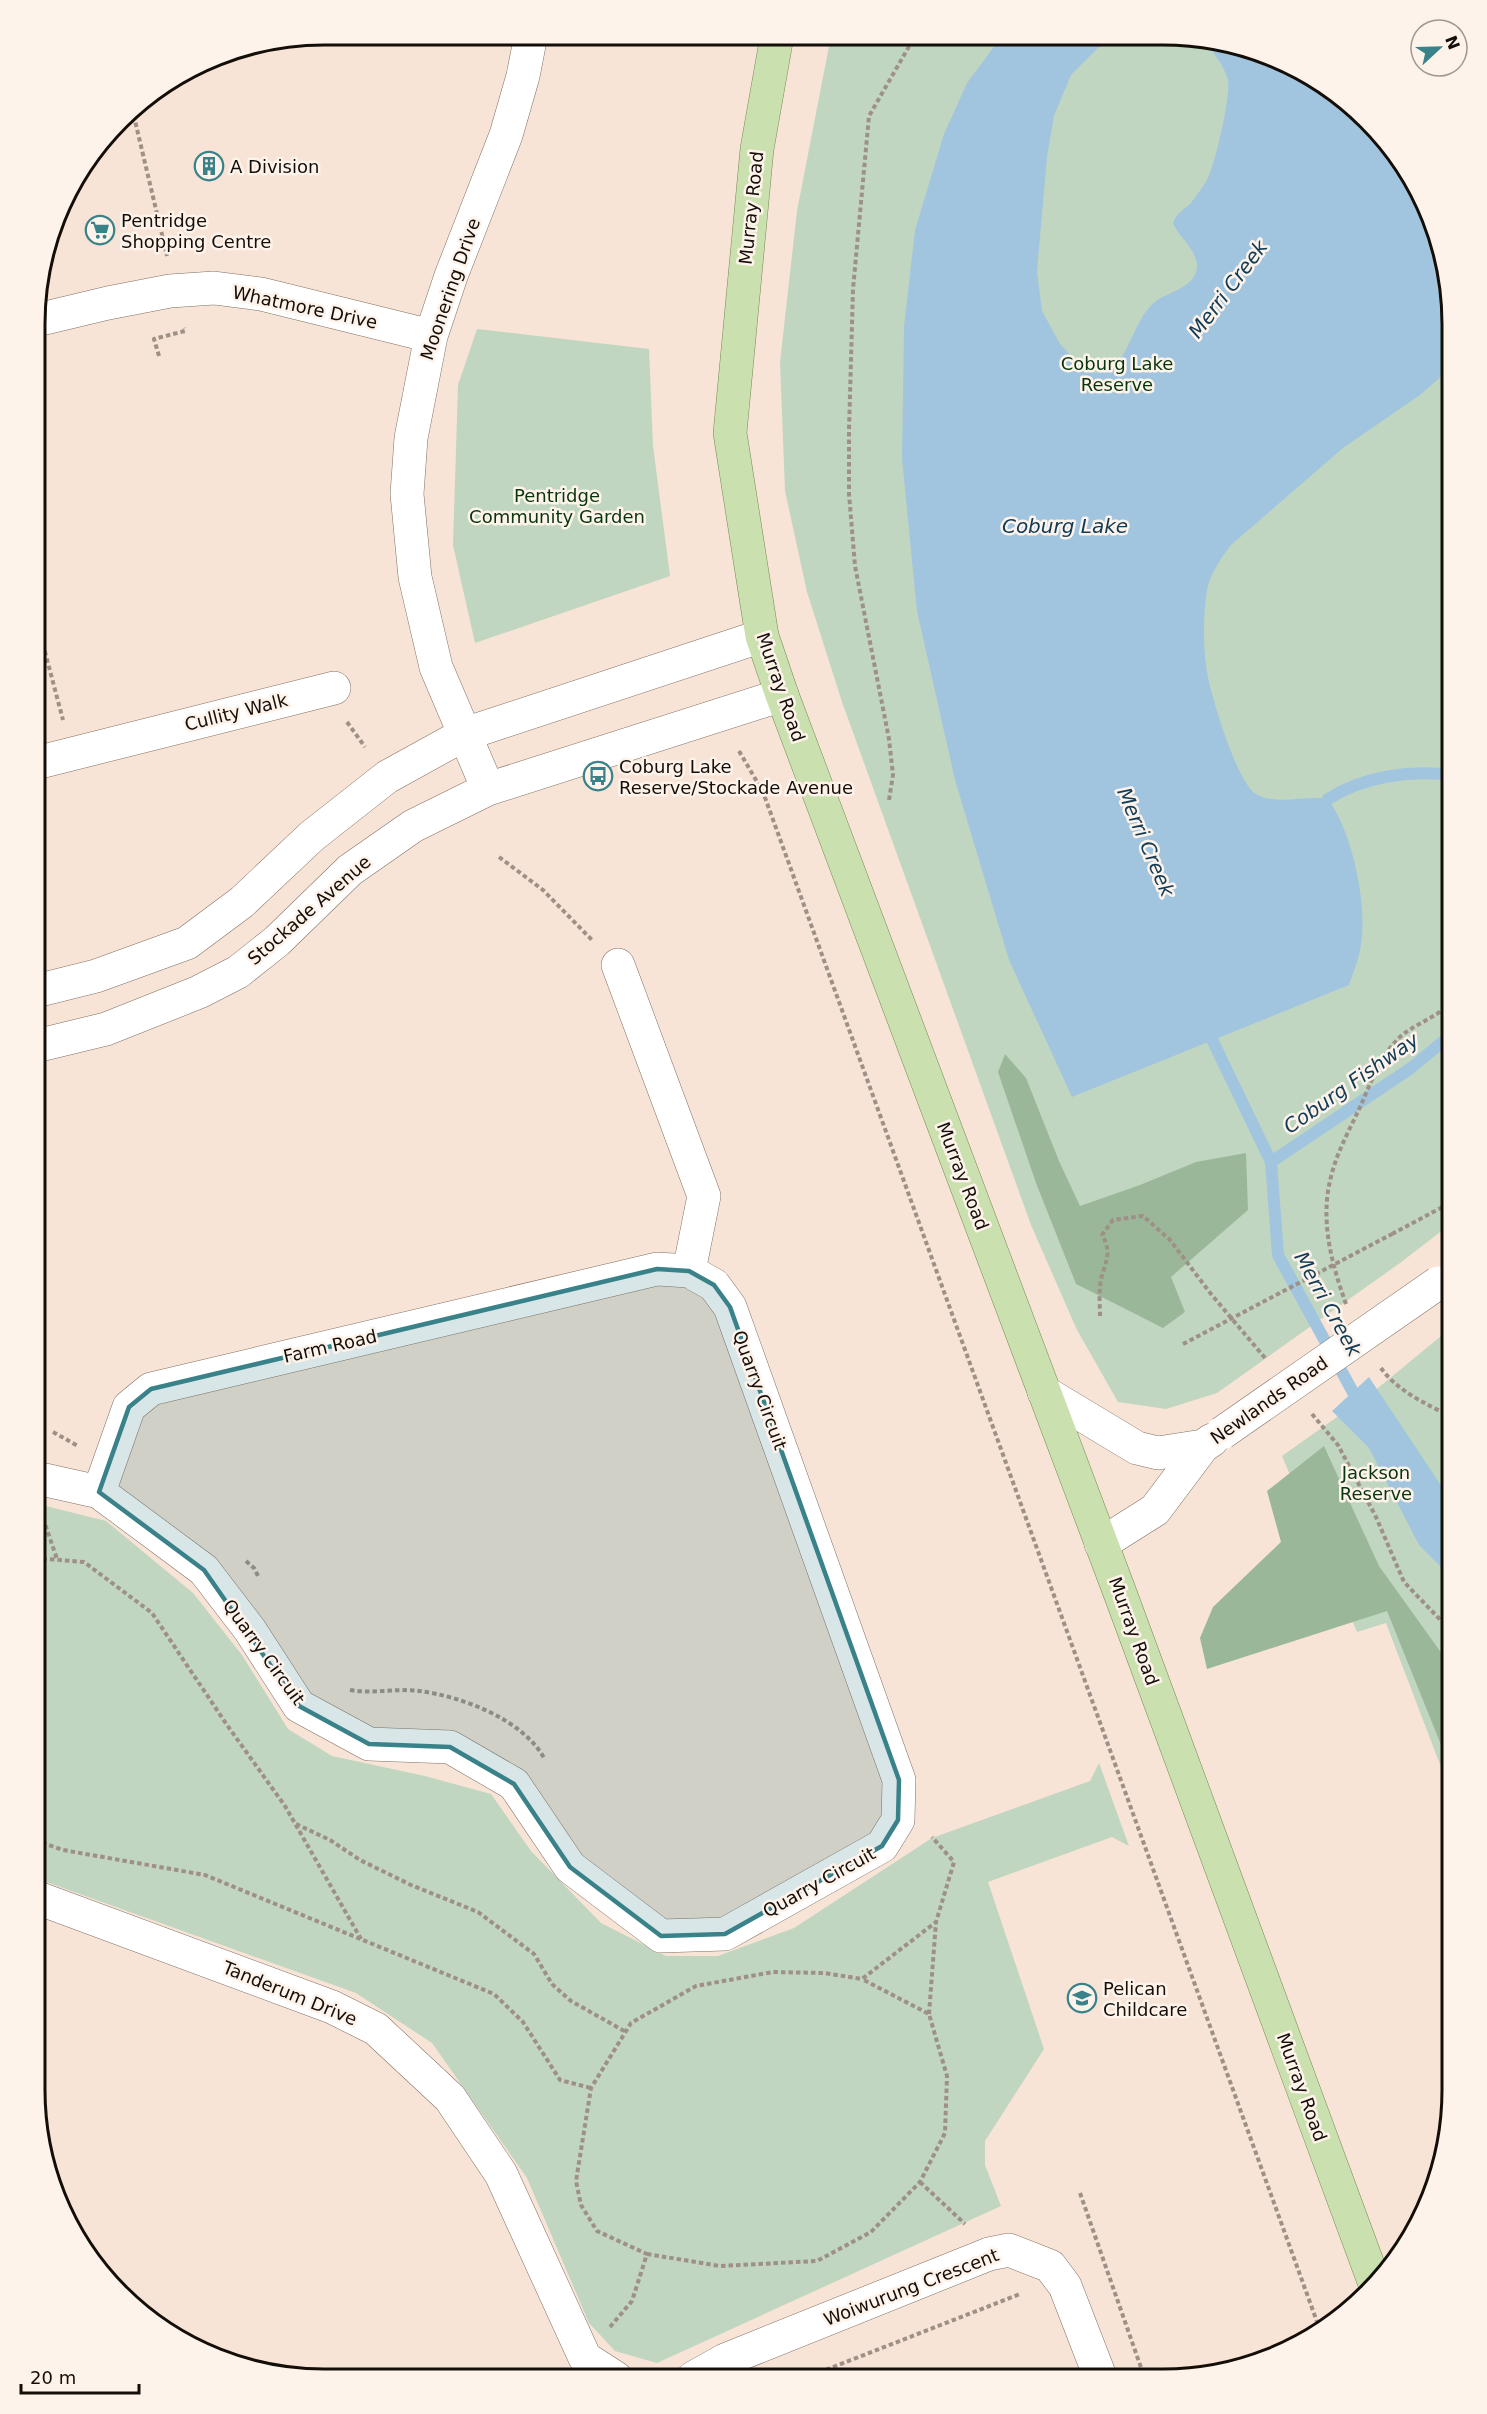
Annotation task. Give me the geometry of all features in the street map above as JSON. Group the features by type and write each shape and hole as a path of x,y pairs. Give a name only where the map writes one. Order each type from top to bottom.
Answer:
{"main road":[{"name":"Murray Road","path":"775,45 757,149 730,433 762,636 782,695 1101,1544 1372,2275"}],"street":[{"name":"Moonering Drive","path":"489,789 451,705 436,667 429,639 416,577 408,494 411,438 431,336 451,276 506,135 523,76 529,45"},
{"name":"Whatmore Drive","path":"45,318 160,293 214,288 261,294 431,336"},
{"path":"45,989 96,976 187,944 242,902 312,836 387,777 465,734 762,636"},
{"name":"Cullity Walk","path":"45,761 334,688"},
{"name":"Stockade Avenue","path":"45,1044 106,1029 199,992 238,972 277,942 350,870 413,826 489,789 782,695"},
{"path":"618,965 704,1196 688,1270"},
{"name":"Farm Road","path":"104,1478 129,1407 151,1389 657,1269 688,1270"},
{"name":"Quarry Circuit","path":"104,1478 204,1570 250,1630 299,1706 369,1744 450,1747 514,1784 570,1867 661,1936 725,1934 882,1846 898,1820 899,1780 730,1307 714,1285 688,1270"},
{"name":"Newlands Road","path":"1101,1544 1155,1510 1213,1440 1442,1278"},
{"name":"Newlands Road","path":"1044,1392 1137,1448 1158,1453 1213,1440"},
{"path":"45,1479 104,1478"},
{"name":"Tanderum Drive","path":"45,1900 332,2007 376,2028 450,2098 501,2174 585,2358"},
{"name":"Woiwurung Crescent","path":"709,2369 725,2360 989,2254 1009,2250 1050,2266 1065,2286 1097,2369"},
{"path":"585,2358 602,2369"}],"path":[{"path":"889,800 893,775 889,739 855,566 849,483 852,336 868,116 910,45"},
{"path":"135,119 169,265"},
{"path":"159,356 154,339 170,335"},
{"path":"45,652 61,712"},
{"path":"334,688 342,713 387,777"},
{"path":"739,751 763,792 1317,2322"},
{"path":"499,856 543,890 618,965"},
{"path":"1350,1312 1336,1275 1328,1243 1328,1196 1332,1173 1346,1137 1381,1063 1396,1040 1442,1010"},
{"path":"1183,1344 1442,1207"},
{"path":"1377,1363 1397,1384 1422,1402 1442,1412"},
{"path":"53,1432 104,1478"},
{"path":"45,1559 84,1562 152,1613 285,1806 362,1940"},
{"path":"245,1560 254,1568 262,1585"},
{"path":"345,1689 368,1693 418,1691 472,1704 507,1722 539,1749 549,1770"},
{"path":"898,1820 924,1828 954,1862 936,1922 929,2014 947,2076 945,2133 920,2182 871,2232 817,2261 720,2266 647,2254 597,2230 581,2205 576,2181 591,2088 631,2023 696,1986 773,1972 824,1973 862,1979 929,2014"},
{"path":"295,1824 330,1839 360,1860 411,1885 478,1912 534,1954 552,1984 571,2001 626,2032"},
{"path":"45,1843 63,1850 205,1875 494,1994 523,2022 560,2080 591,2088"},
{"path":"862,1979 936,1922"},
{"path":"920,2182 957,2215 989,2254"},
{"path":"1080,2193 1142,2369"},
{"path":"585,2358 632,2301 647,2254"},
{"path":"830,2369 1059,2278"}],"highlighted area":[{"path":"657,1269 689,1271 714,1285 730,1307 899,1780 898,1820 882,1846 725,1934 661,1936 570,1867 514,1784 450,1747 369,1744 299,1706 204,1570 99,1492 129,1407 151,1389"}],"green space":[{"name":"Coburg Lake Reserve","path":"829,45 1163,45 1217,50 1252,60 1270,66 1318,92 1347,114 1373,140 1405,185 1421,217 1437,270 1442,324 1442,1231 1217,1393 1166,1409 1118,1402 1077,1330 1031,1225 842,702 807,592 785,491 780,362 797,211"},
{"name":"Pentridge Community Garden","path":"477,329 649,349 653,446 670,576 475,643 453,545 458,385"},
{"path":"1005,1054 1026,1078 1059,1161 1080,1206 1196,1162 1246,1153 1248,1210 1171,1277 1185,1312 1163,1328 1076,1284 1036,1183 998,1072"},
{"name":"Jackson Reserve","path":"1442,1335 1442,1770 1386,1623 1357,1632 1282,1456 1378,1388"},
{"path":"1324,1446 1379,1566 1442,1653 1442,1747 1387,1611 1207,1669 1200,1638 1213,1607 1281,1542 1267,1491"},
{"path":"45,1506 106,1521 193,1593 242,1655 288,1729 332,1756 425,1776 491,1794 531,1851 601,1923 666,1956 718,1956 794,1928 932,1838 1090,1781 1099,1763 1129,1846 1112,1837 988,1882 1044,2049 985,2141 985,2165 1001,2206 657,2363 615,2351 589,2323 527,2178 432,2043 356,1993 45,1882"}],"water":[{"name":"Coburg Lake","path":"995,45 1104,45 1098,48 1071,75 1054,116 1047,157 1037,271 1042,311 1060,344 1073,358 1093,373 1107,372 1114,367 1149,308 1156,301 1187,284 1195,274 1197,267 1194,255 1173,223 1205,183 1222,130 1228,80 1211,49 1270,66 1302,82 1347,114 1373,140 1405,185 1421,217 1440,288 1442,376 1420,395 1343,448 1231,545 1213,572 1207,590 1204,631 1207,672 1219,718 1241,774 1256,794 1264,797 1282,800 1328,799 1345,831 1357,872 1362,914 1360,950 1349,985 1072,1097 1009,960 955,780 917,611 902,459 904,327 915,230 944,134 967,83"},
{"path":"1369,1377 1442,1487 1442,1568 1419,1545 1369,1448 1332,1411"}],"waterway":[{"name":"Coburg Fishway","path":"1328,799 1357,785 1388,776 1420,773 1442,774"},
{"name":"Merri Creek","path":"1206,1027 1271,1162 1278,1255 1360,1405"},
{"name":"Coburg Fishway","path":"1271,1162 1411,1068 1442,1042"}],"place":[{"name":"A Division","path":"209,166"},
{"name":"Pentridge Shopping Centre","path":"100,230"},
{"name":"Coburg Lake Reserve/Stockade Avenue","path":"598,776"},
{"name":"Pelican Childcare","path":"1082,1998"}]}
